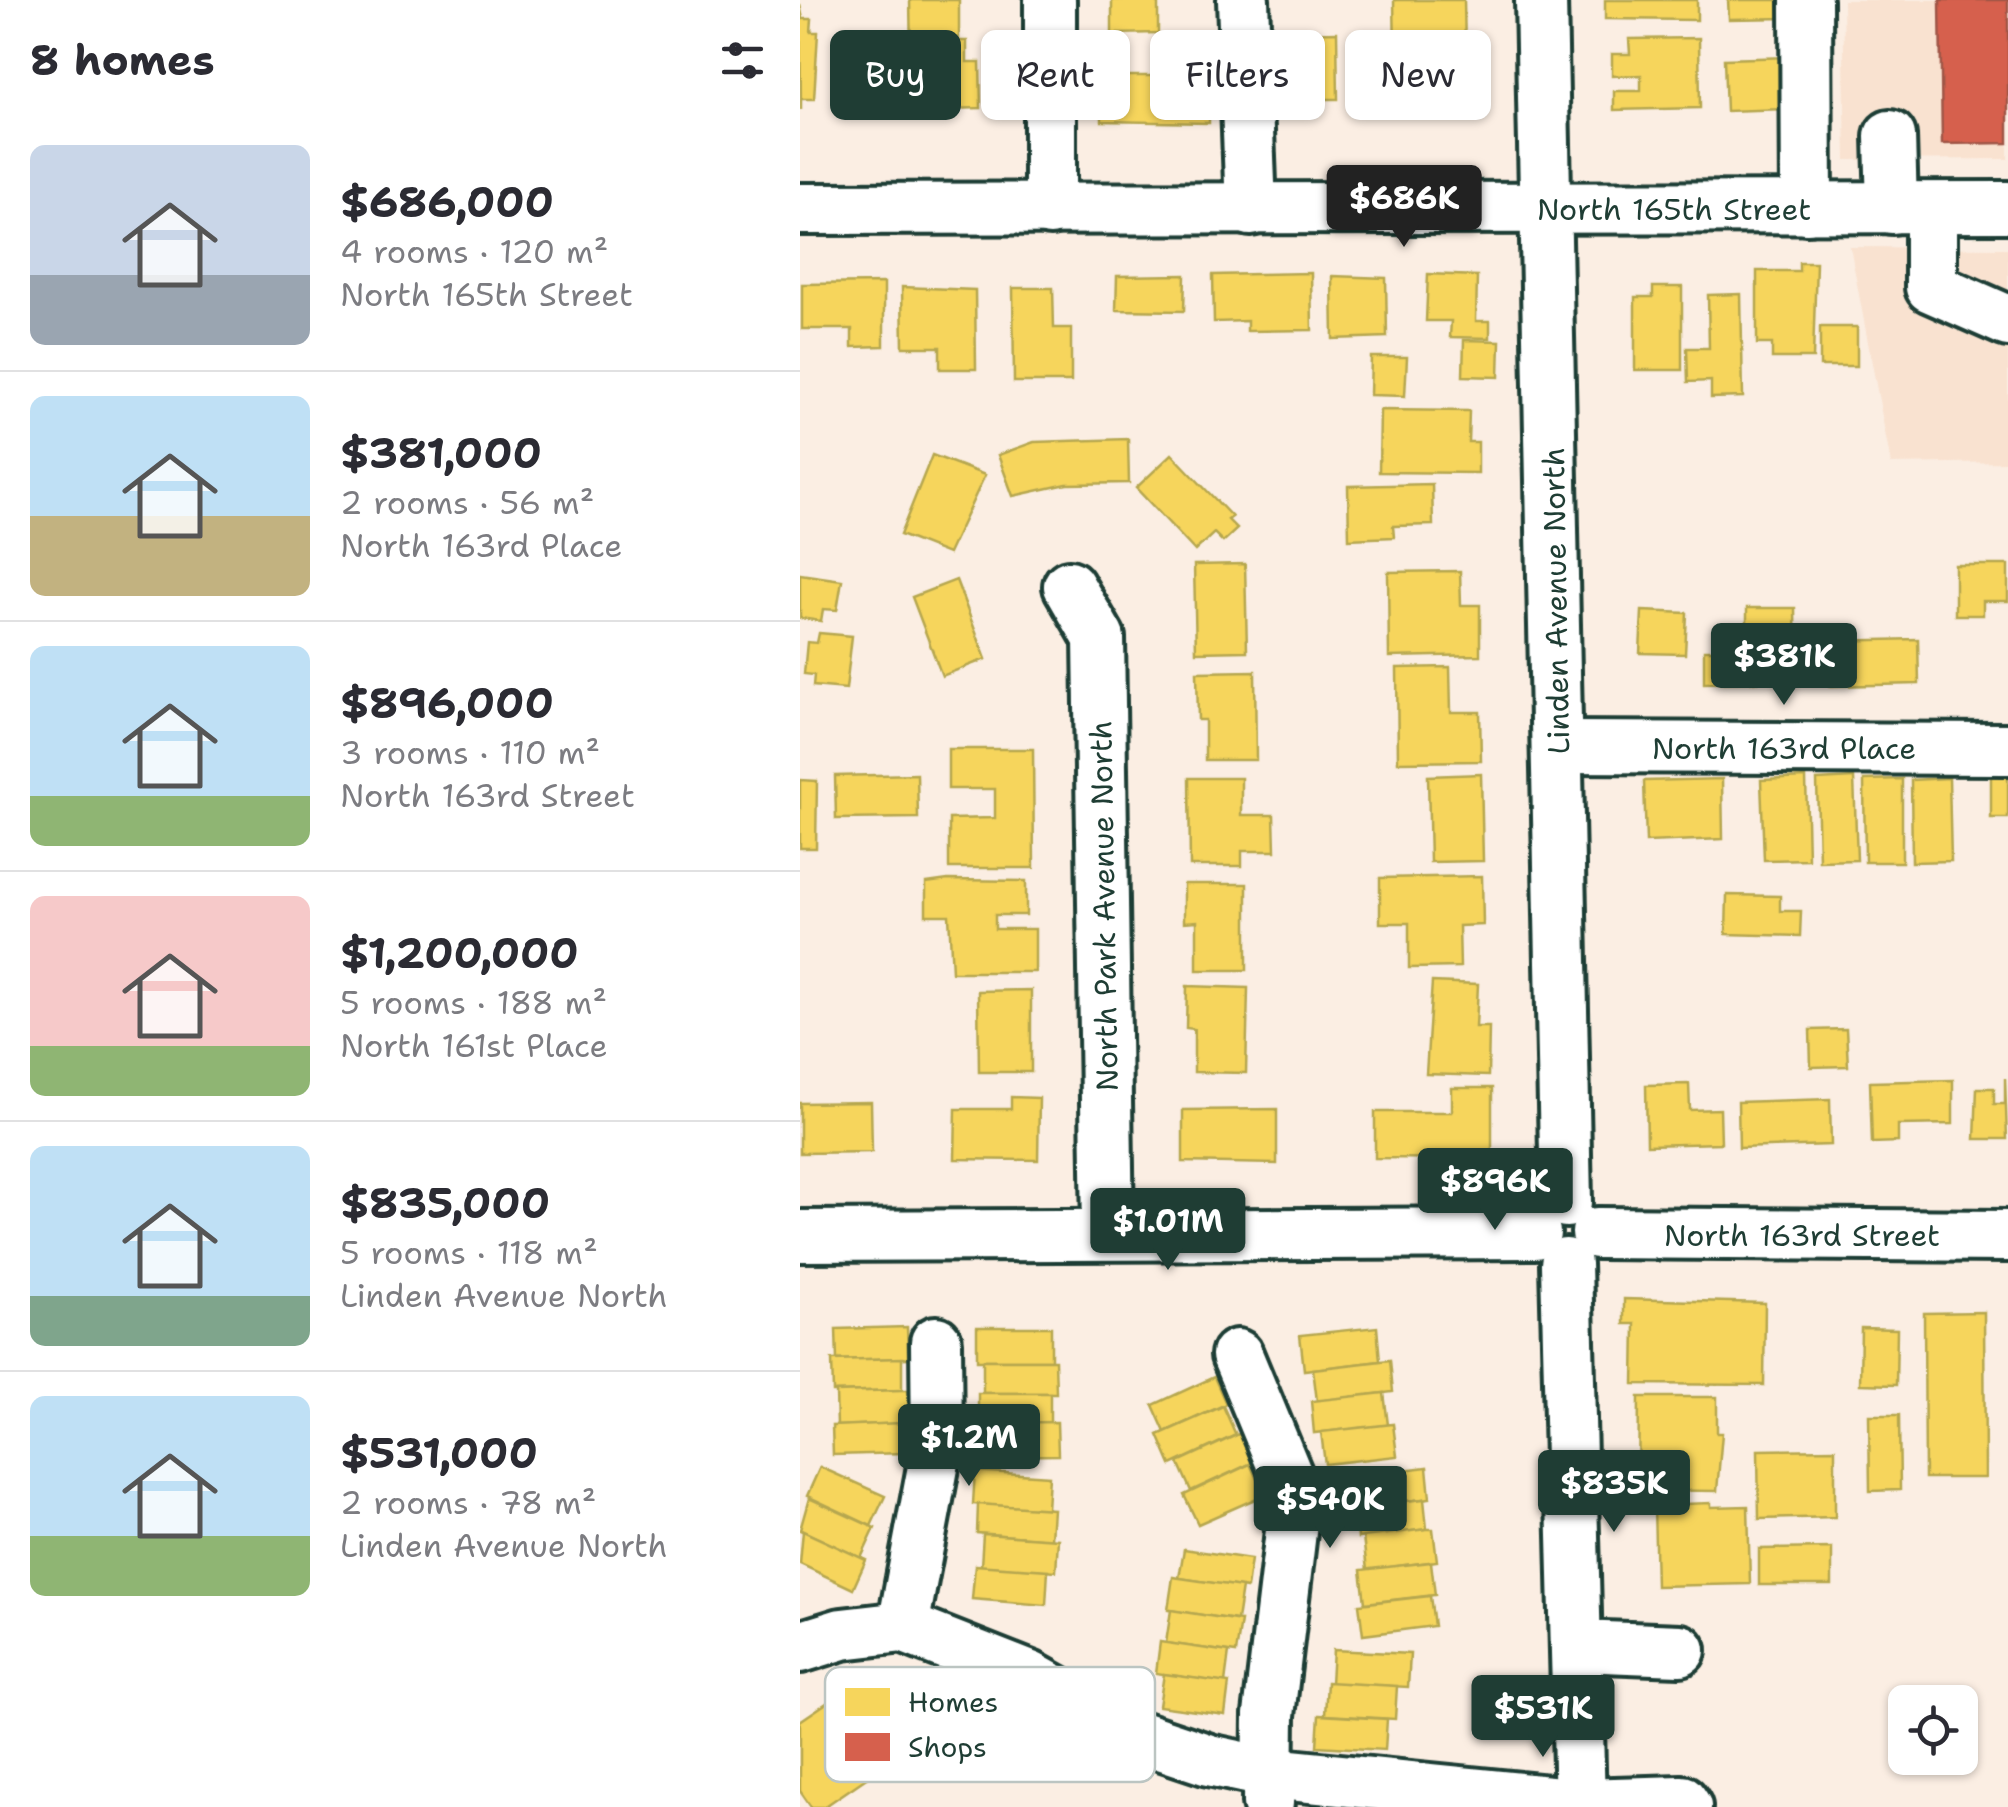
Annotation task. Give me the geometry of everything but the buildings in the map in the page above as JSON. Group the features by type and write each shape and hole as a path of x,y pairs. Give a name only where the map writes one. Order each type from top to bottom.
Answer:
{"street":[{"path":"1050,0 1050,210"},
{"path":"1243,0 1250,210"},
{"name":"Linden Avenue North","path":"1540,0 1548,210 1580,1806"},
{"path":"1806,0 1806,208"},
{"path":"1890,136 1932,287 2008,321"},
{"name":"North 165th Street","path":"800,209 2008,207"},
{"name":"North Park Avenue North","path":"1069,586 1099,638 1108,1233"},
{"name":"North 163rd Place","path":"1559,747 2008,749"},
{"name":"North 163rd Street","path":"800,1236 1566,1233 1795,1254 2008,1236"},
{"path":"903,1628 936,1446 936,1342"},
{"path":"1237,1355 1287,1476 1292,1522 1268,1715 1269,1790"},
{"path":"800,1647 842,1634 903,1628 1004,1667"},
{"path":"1578,1646 1680,1650"},
{"path":"1155,1742 1209,1760 1269,1790 1580,1806 1682,1801 1686,1807"}],"shaded area":[{"path":"1843,0 2008,0 2008,159 1846,160"},
{"path":"1850,247 2008,248 2008,462 1891,464"}]}
